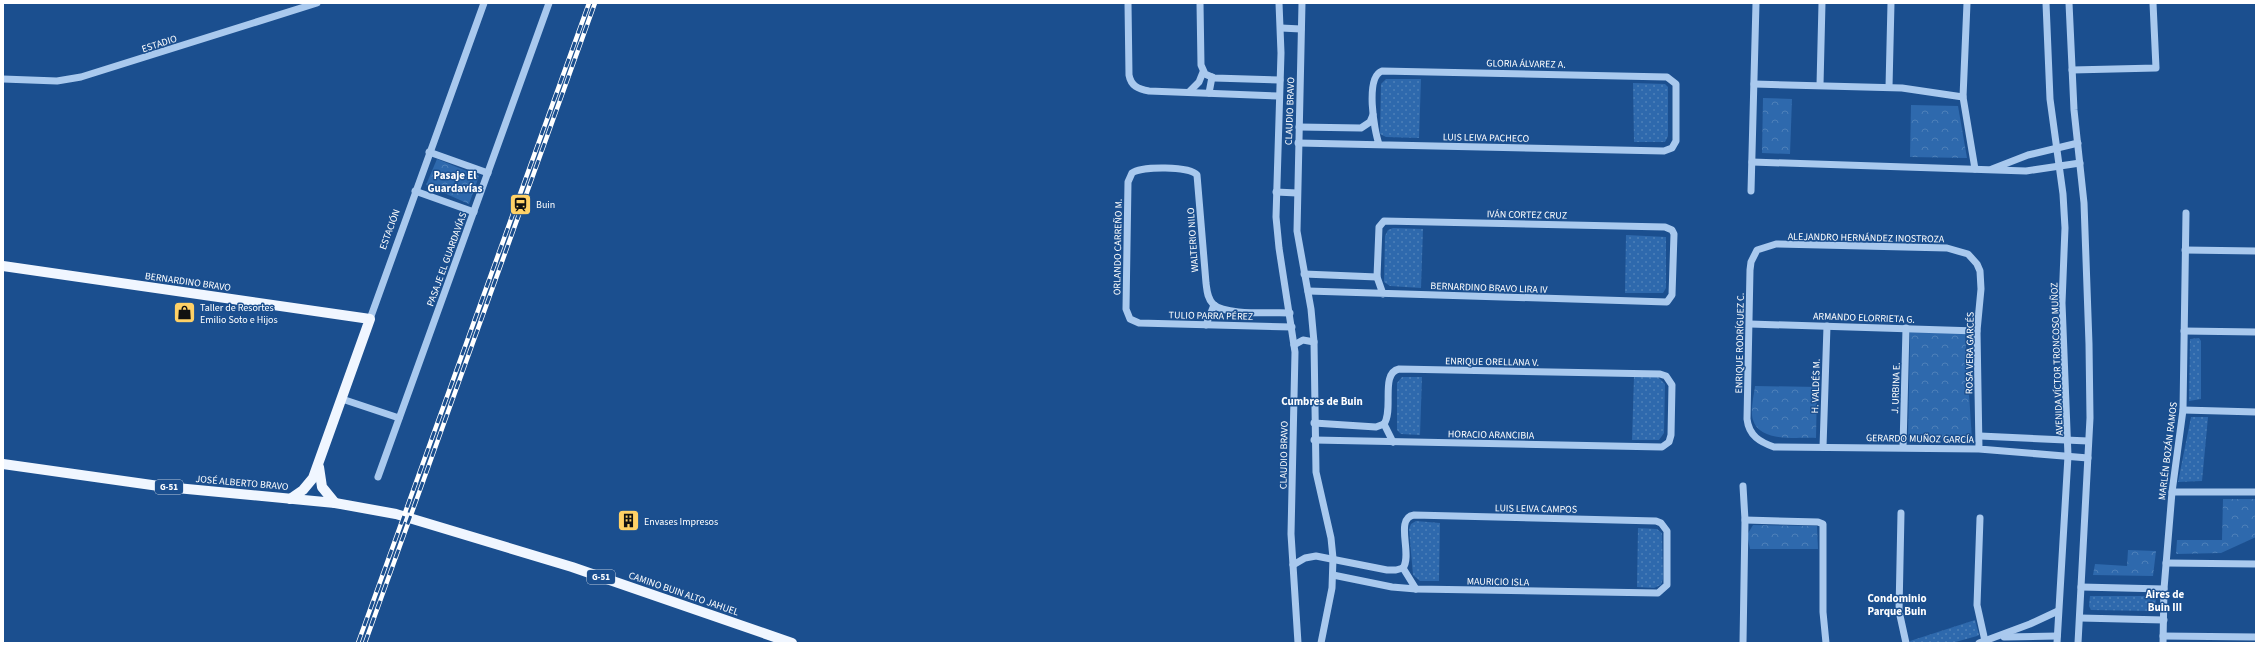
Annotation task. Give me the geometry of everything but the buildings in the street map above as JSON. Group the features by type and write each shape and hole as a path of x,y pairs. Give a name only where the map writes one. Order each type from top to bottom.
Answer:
{"main road":[{"name":"BERNARDINO BRAVO","path":"3,266 370,319"},
{"name":"ESTACIÓN","path":"290,499 309,484 319,464 370,319"},
{"name":"JOSÉ ALBERTO BRAVO","path":"3,464 159,486 335,503 407,517"},
{"name":"ESTACIÓN","path":"319,464 322,487 335,503"},
{"name":"CAMINO BUIN ALTO JAHUEL","path":"407,517 572,567 792,643"}],"street":[{"name":"ESTADIO","path":"3,79 57,81 81,77 317,3"},
{"name":"ESTACIÓN","path":"370,319 484,3"},
{"name":"PASAJE EL GUARDAVÍAS","path":"378,477 549,3"},
{"path":"1128,3 1129,75 1131,82 1136,87 1149,91 1279,96"},
{"path":"1190,92 1199,82 1203,72 1201,65 1200,3"},
{"name":"CLAUDIO BRAVO","path":"1279,3 1281,28 1276,192 1279,248 1294,345 1291,534 1298,643"},
{"name":"CLAUDIO BRAVO","path":"1302,3 1297,230 1308,291 1314,342 1314,440 1318,483 1331,538 1333,558 1333,576 1321,643"},
{"path":"1751,191 1756,3"},
{"path":"1820,86 1822,3"},
{"path":"1889,87 1890,3"},
{"path":"1968,3 1963,97 1975,169"},
{"name":"AVENIDA VÍCTOR TRONCOSO MUÑOZ","path":"2046,3 2048,84 2056,150 2060,167 2065,228 2062,303 2068,456 2057,639"},
{"path":"2069,3 2072,70 2087,255 2090,418 2078,643"},
{"path":"2072,70 2156,68 2153,3"},
{"path":"1281,28 1301,29"},
{"name":"GLORIA ÁLVAREZ A.","path":"1373,115 1374,81 1377,74 1382,70 1667,77 1674,80 1676,87 1676,133 1672,148"},
{"path":"1203,72 1212,77 1280,80"},
{"path":"1209,93 1212,77"},
{"path":"1754,84 1889,87 1963,97"},
{"path":"1299,127 1362,128 1370,122 1373,115"},
{"path":"1373,115 1379,144"},
{"name":"LUIS LEIVA PACHECO","path":"1298,143 1664,151 1672,148"},
{"path":"1991,170 2028,155 2056,150 2078,143"},
{"path":"430,152 488,173"},
{"path":"1752,162 2026,171 2080,163"},
{"name":"WALTERIO NILO","path":"1130,175 1141,169 1187,169 1196,173 1199,181 1200,228 1207,295 1214,305"},
{"name":"ORLANDO CARREÑO M.","path":"1130,175 1128,182 1126,309 1130,319"},
{"path":"415,191 474,212"},
{"path":"1276,192 1297,193"},
{"name":"MARLÉN BOZÁN RAMOS","path":"2163,639 2164,589 2172,492 2183,410 2186,213"},
{"name":"IVÁN CORTEZ CRUZ","path":"1377,277 1378,230 1381,224 1387,221 1665,227 1672,230 1674,234 1672,287 1670,300"},
{"name":"ALEJANDRO HERNÁNDEZ INOSTROZA","path":"1757,250 1776,244 1947,248 1964,252 1973,258"},
{"name":"ENRIQUE RODRÍGUEZ C.","path":"1754,437 1748,426 1747,419 1750,270 1751,262 1757,250"},
{"path":"2185,250 2256,251"},
{"name":"ROSA VERA GARCÉS","path":"1973,258 1977,264 1981,279 1977,331 1980,436 1979,449"},
{"path":"1304,274 1377,277 1383,294"},
{"name":"BERNARDINO BRAVO LIRA IV","path":"1308,291 1665,302 1670,300"},
{"path":"1206,325 1214,305 1226,310 1290,313"},
{"name":"TULIO PARRA PÉREZ","path":"1130,319 1139,323 1292,327"},
{"name":"ARMANDO ELORRIETA G.","path":"1750,324 1977,331"},
{"name":"H. VALDÉS M.","path":"1823,447 1827,326"},
{"name":"J. URBINA E.","path":"1903,447 1906,328"},
{"path":"2184,331 2256,332"},
{"path":"1294,345 1303,340 1314,342"},
{"name":"ENRIQUE ORELLANA V.","path":"1384,424 1388,416 1390,376 1394,370 1399,369 1660,374 1666,376 1672,385 1671,435 1667,445"},
{"path":"342,399 399,418"},
{"path":"2183,410 2256,412"},
{"path":"1314,423 1376,427 1384,424 1393,442"},
{"name":"GERARDO MUÑOZ GARCÍA","path":"1980,436 2088,441"},
{"name":"GERARDO MUÑOZ GARCÍA","path":"1754,437 1774,446 1979,449 2088,458"},
{"name":"HORACIO ARANCIBIA","path":"1314,440 1659,448 1667,445"},
{"path":"1743,486 1745,520 1743,643"},
{"path":"2172,492 2256,492"},
{"path":"1900,513 1899,611 1906,643"},
{"name":"LUIS LEIVA CAMPOS","path":"1403,568 1407,558 1404,526 1407,518 1414,515 1656,521 1664,525 1668,534 1667,581 1663,590"},
{"path":"1980,518 1977,605 1982,642 1996,638 2058,611"},
{"path":"1745,520 1818,522 1823,524 1822,612 1826,643"},
{"path":"1292,565 1310,556 1333,558 1387,570 1403,568 1416,589"},
{"path":"2166,563 2256,564"},
{"name":"MAURICIO ISLA","path":"1333,576 1392,587 1416,589 1654,594 1663,590"},
{"path":"2082,587 2164,589"},
{"path":"2080,618 2164,620"},
{"path":"2163,639 2256,637"},
{"path":"1996,638 2057,639"}],"green space":[{"path":"1386,79 1421,79 1419,138 1386,137 1380,134 1381,84"},
{"path":"1633,83 1665,84 1668,87 1668,136 1665,142 1634,142"},
{"path":"1763,98 1792,99 1790,154 1762,153"},
{"path":"1911,105 1958,106 1967,158 1910,157"},
{"path":"437,159 479,176 469,204 426,185"},
{"path":"1393,228 1423,229 1421,288 1390,286 1384,282 1385,236 1388,230"},
{"path":"1626,235 1666,237 1666,288 1663,293 1625,293"},
{"path":"1910,330 1965,332 1972,440 1908,437"},
{"path":"2199,338 2201,341 2201,399 2189,401 2190,339"},
{"path":"1634,376 1658,377 1665,384 1664,433 1659,440 1632,440"},
{"path":"1402,377 1422,377 1420,435 1401,434 1397,430 1397,383"},
{"path":"1755,386 1817,387 1816,438 1771,436 1757,427 1752,416 1752,403"},
{"path":"2191,417 2208,417 2202,481 2178,482"},
{"path":"2223,499 2256,499 2256,537 2221,553 2176,554 2177,540 2222,540"},
{"path":"1416,521 1440,523 1439,581 1420,581 1413,575 1409,529 1411,524"},
{"path":"1753,525 1817,526 1818,549 1750,549 1747,535"},
{"path":"1638,528 1657,529 1662,533 1663,579 1661,585 1654,588 1637,587"},
{"path":"2128,550 2156,551 2153,576 2093,575 2095,564 2127,566"},
{"path":"2090,596 2151,596 2156,599 2155,608 2151,611 2091,610 2089,606"},
{"path":"1975,620 1979,635 1977,636 1952,643 1911,643 1910,641"}],"railway":[{"path":"358,643 589,3"},
{"path":"365,643 595,3"}],"place":[{"name":"Buin","path":"520,204"},
{"name":"Taller de Resortes Emilio Soto e Hijos","path":"184,313"},
{"name":"Envases Impresos","path":"629,521"}],"district":[{"name":"Pasaje El Guardavías","path":"455,181"},
{"name":"Cumbres de Buin","path":"1322,401"},
{"name":"Aires de Buin III","path":"2165,600"},
{"name":"Condominio Parque Buin","path":"1897,604"}]}
